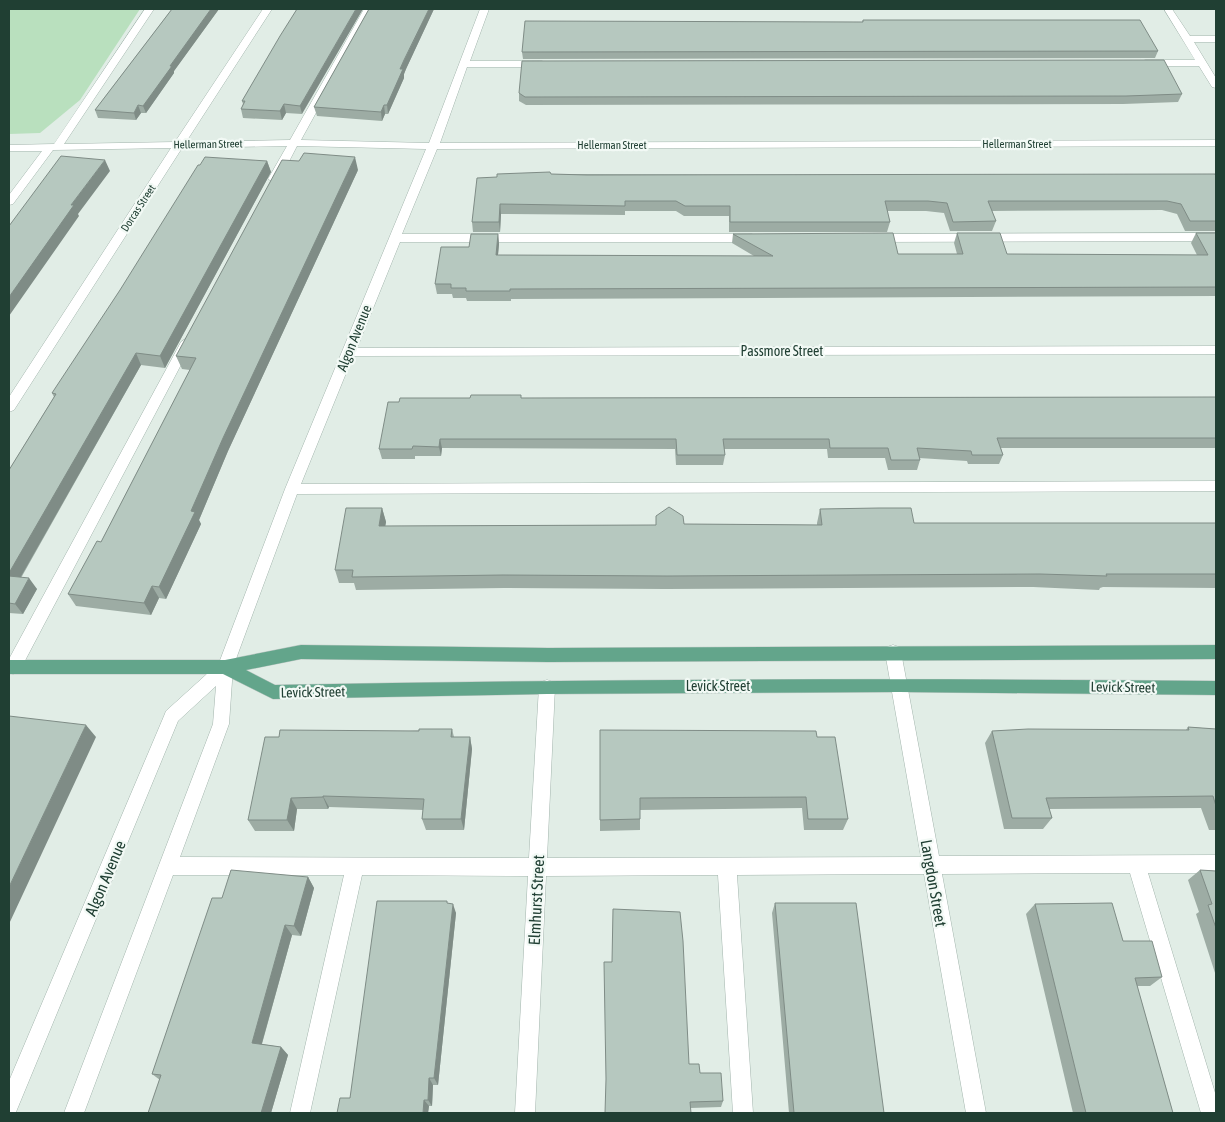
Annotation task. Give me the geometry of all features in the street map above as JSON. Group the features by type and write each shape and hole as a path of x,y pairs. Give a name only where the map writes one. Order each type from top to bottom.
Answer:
{"main road":[{"name":"Levick Street","path":"11,667 225,667 301,652 548,655 1216,652"},
{"name":"Levick Street","path":"225,667 273,692 899,684 1216,688"}],"street":[{"path":"9,202 53,147 149,9"},
{"name":"Dorcas Street","path":"9,407 267,9"},
{"path":"270,186 368,9"},
{"name":"Algon Avenue","path":"74,1113 221,724 225,667 292,489 433,146 484,9"},
{"path":"1168,9 1216,85"},
{"path":"1187,39 1216,39"},
{"path":"1132,63 1202,63"},
{"path":"464,64 553,64"},
{"name":"Hellerman Street","path":"9,148 294,143 433,146 1216,143"},
{"path":"860,238 1216,237"},
{"path":"394,238 761,238"},
{"path":"11,667 191,335"},
{"name":"Passmore Street","path":"349,352 1216,350"},
{"path":"292,489 1216,486"},
{"name":"Langdon Street","path":"893,652 976,1113"},
{"name":"Algon Avenue","path":"9,1106 172,716 225,667"},
{"name":"Elmhurst Street","path":"525,1113 547,687"},
{"path":"1136,864 1211,1113"},
{"path":"167,866 538,867 1216,864"},
{"path":"727,866 743,1113"},
{"path":"300,1113 355,867"}],"green space":[{"path":"9,9 140,9 80,100 40,133 9,134"}],"building":[{"path":"172,9 211,9 143,106 138,105 134,113 95,110"},
{"path":"297,9 356,9 300,106 284,104 280,111 241,109 245,101 242,101"},
{"path":"369,9 429,9 400,69 403,69 387,105 384,105 381,112 314,107"},
{"path":"863,20 1140,20 1158,51 522,52 525,21 863,22"},
{"path":"1164,60 1182,94 1126,96 525,97 519,93 522,61"},
{"path":"304,153 355,157 223,438 191,511 195,512 159,587 152,586 144,603 68,594 97,541 101,542 196,358 176,356 282,160 299,161"},
{"path":"61,156 105,160 71,205 74,205 9,297 9,226"},
{"path":"205,157 267,161 160,356 136,353 9,573 9,470 56,394 52,393 120,290 198,165 200,165"},
{"path":"550,172 551,174 587,175 1215,174 1216,221 1190,221 1181,204 1167,201 988,201 996,221 953,222 947,203 885,201 890,222 730,222 730,206 685,206 676,201 625,201 625,206 500,204 499,222 472,222 477,178 497,177 497,174"},
{"path":"893,233 898,254 963,254 957,233 1000,233 1007,254 1208,255 1196,233 1216,233 1216,287 510,289 510,291 466,291 466,288 451,288 451,284 435,284 441,247 469,247 471,234 498,234 496,255 773,256 733,234"},
{"path":"471,395 521,395 521,398 1216,397 1216,438 997,438 1003,455 972,455 971,451 917,448 920,460 891,460 888,448 830,448 829,439 723,439 725,455 677,455 676,439 440,439 439,447 413,446 412,449 379,449 388,402 399,402 400,398 470,398"},
{"path":"669,507 683,516 684,524 822,525 820,509 879,508 911,508 914,523 1216,523 1216,574 1106,574 1107,576 1040,574 352,577 353,570 335,570 346,508 382,508 379,526 656,525 656,516"},
{"path":"9,576 29,578 15,604 9,603"},
{"path":"9,716 86,725 9,887"},
{"path":"1188,727 1216,729 1216,806 1213,796 1046,798 1052,818 1012,818 992,731 1028,729 1189,730"},
{"path":"419,729 452,729 451,737 470,737 461,819 422,819 424,799 323,796 291,798 287,820 248,820 265,737 279,737 280,730 419,731"},
{"path":"600,730 816,731 817,737 835,737 848,819 808,819 806,797 640,798 640,819 600,820"},
{"path":"231,870 308,877 294,926 285,925 252,1043 281,1047 261,1113 148,1113 161,1075 152,1074 212,898 222,898"},
{"path":"1200,870 1216,871 1216,928 1208,905 1212,904"},
{"path":"377,901 447,901 447,903 453,904 434,1078 429,1078 428,1100 424,1100 423,1113 337,1113 340,1098 350,1098"},
{"path":"775,903 856,903 884,1113 794,1113"},
{"path":"1112,903 1123,941 1152,941 1162,977 1135,978 1173,1113 1086,1113 1035,904"},
{"path":"613,909 680,912 689,1064 699,1064 700,1073 721,1073 723,1101 690,1102 691,1113 605,1113 604,962 612,962"}]}
